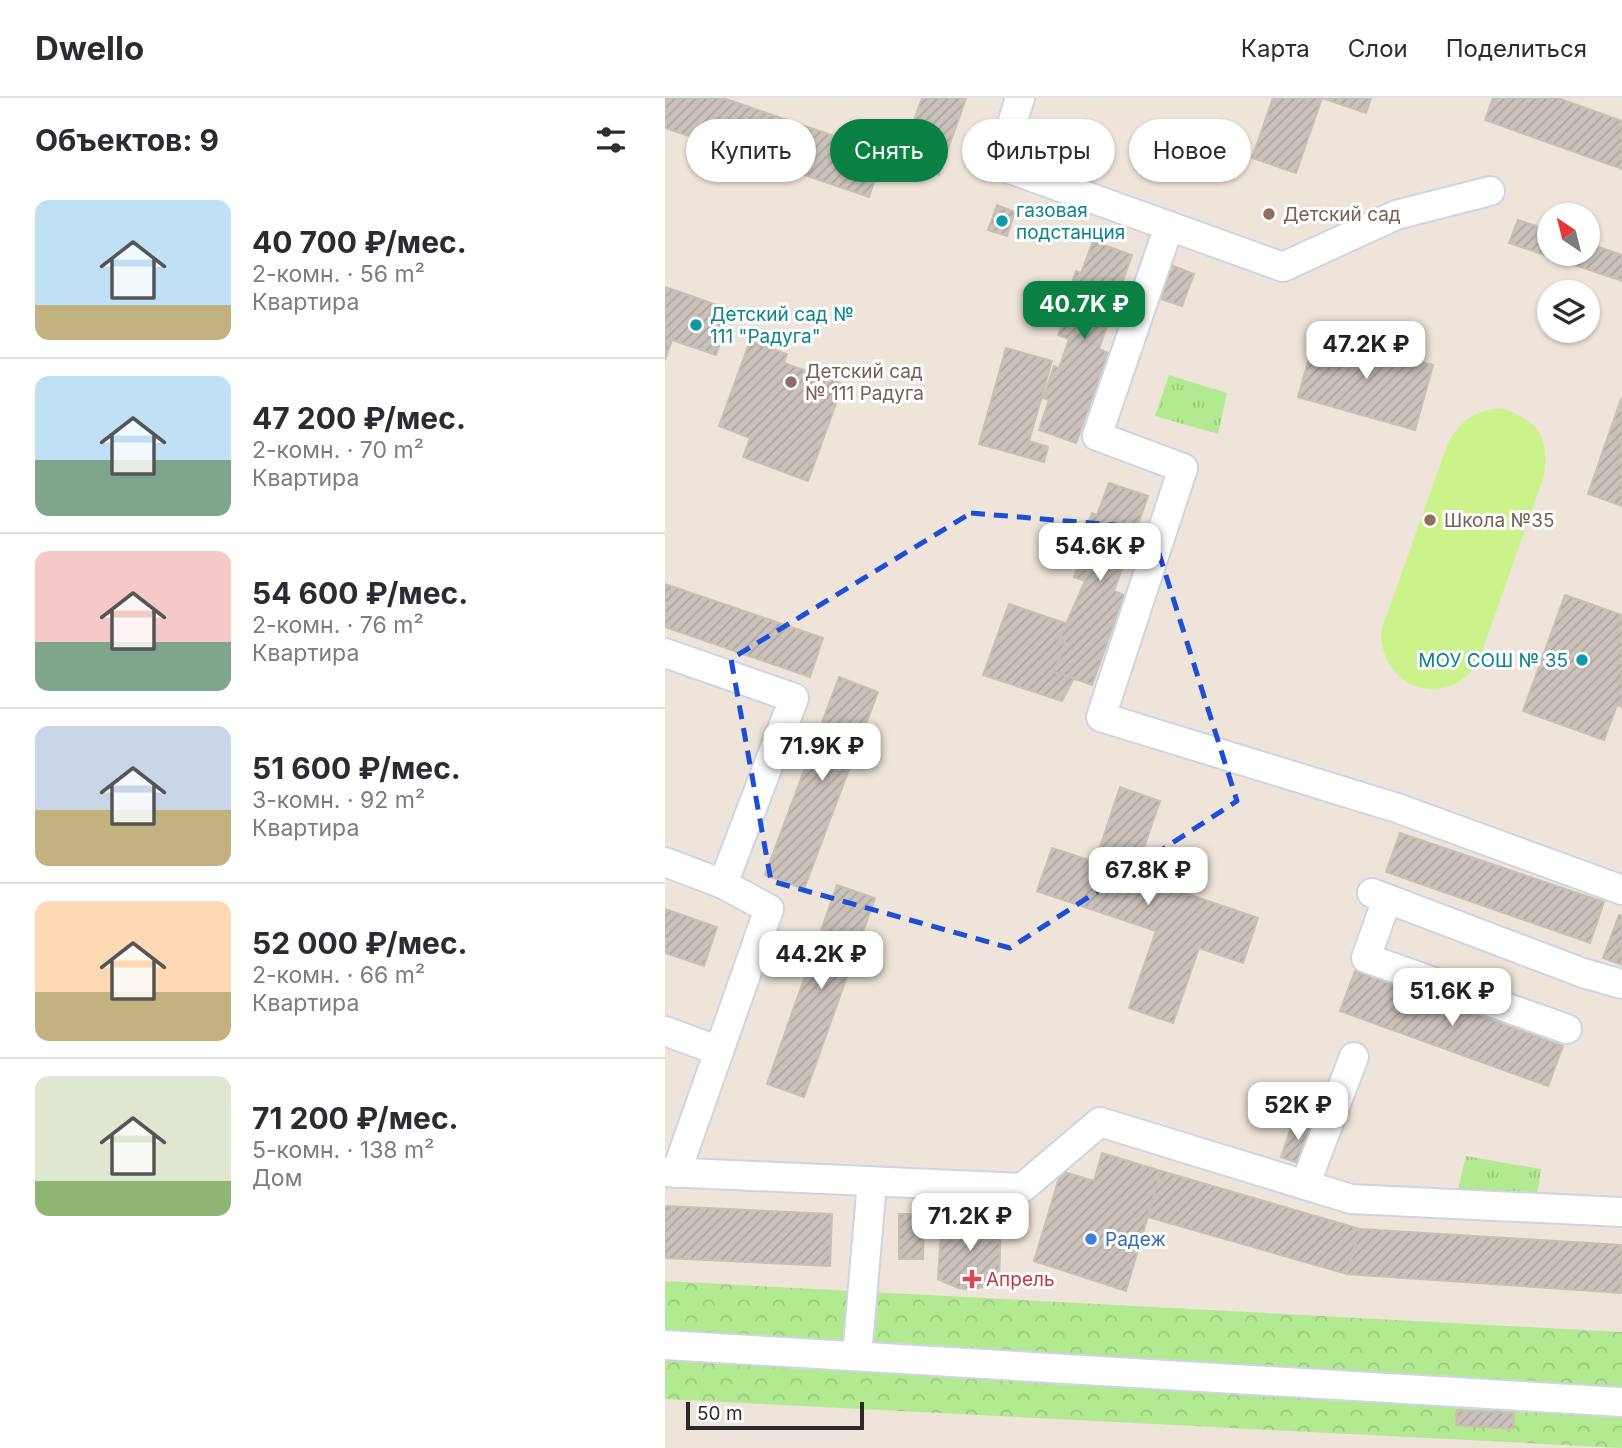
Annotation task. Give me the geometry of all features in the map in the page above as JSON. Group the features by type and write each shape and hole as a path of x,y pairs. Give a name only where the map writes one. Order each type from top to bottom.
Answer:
{"lane":[{"path":"1020,98 999,165 1283,267 1396,215 1490,191"},
{"path":"1169,226 1097,436 1184,468 1101,717 1397,808 1622,890"},
{"path":"665,653 794,698 723,884"},
{"path":"665,862 723,884 769,909 719,1051 670,1172 1022,1188 1100,1122 1351,1199 1622,1212"},
{"path":"1567,1029 1366,958 1379,896 1622,984"},
{"path":"665,1031 719,1051"},
{"path":"1305,1185 1354,1057"},
{"path":"857,1356 872,1182"},
{"path":"665,1345 1622,1402"}],"highlighted area":[{"path":"971,513 1151,528 1237,801 1010,948 771,881 731,659"}],"green space":[{"path":"1169,375 1227,393 1218,434 1155,416"},
{"path":"1501,408 1524,418 1539,432 1545,450 1544,476 1479,660 1466,676 1451,686 1435,689 1418,687 1404,680 1392,668 1384,651 1381,631 1448,443 1458,428 1476,414"},
{"path":"1466,1156 1541,1169 1536,1201 1457,1194"},
{"path":"665,1281 1622,1332 1622,1448 665,1399"}],"building":[{"path":"665,98 723,98 784,119 686,119 686,135 665,128"},
{"path":"922,98 966,98 948,149 948,119 914,119"},
{"path":"1273,98 1322,98 1296,173 1252,158"},
{"path":"1322,98 1371,98 1366,113"},
{"path":"1493,98 1558,98 1622,121 1622,169 1485,120"},
{"path":"816,130 830,135 830,182 874,182 869,197 816,179"},
{"name":"газовая подстанция","path":"997,205 1015,212 1007,236 988,230"},
{"path":"1518,220 1537,226 1537,252 1509,243"},
{"path":"1093,241 1132,255 1099,349 1108,353 1076,443 1039,430 1049,400 1043,398 1054,366 1059,368 1069,339 1058,335 1070,304 1065,303 1076,271 1081,273"},
{"path":"1600,247 1622,255 1622,281 1577,266 1600,266"},
{"path":"1171,265 1194,274 1182,306 1161,299"},
{"name":"Детский сад № 111 \"Радуга\"","path":"665,287 732,310 716,355 672,340 665,360"},
{"path":"1316,333 1433,365 1415,430 1298,397"},
{"path":"750,341 787,354 784,363 843,384 808,481 743,457 750,438 719,426"},
{"path":"1006,348 1052,361 1029,441 1048,447 1044,462 979,444"},
{"path":"1622,400 1622,506 1588,494"},
{"path":"1109,483 1148,496 1114,591 1124,595 1092,685 1054,672 1065,642 1059,640 1085,581 1074,577 1085,546 1081,544 1092,513 1097,515"},
{"path":"665,584 823,638 810,677 665,627"},
{"name":"МОУ СОШ № 35","path":"1565,595 1622,615 1622,707 1617,705 1604,740 1523,711"},
{"path":"1009,604 1065,623 1059,640 1065,642 1054,672 1074,678 1062,701 983,675"},
{"path":"839,677 878,692 804,889 765,875"},
{"path":"1120,787 1160,801 1134,876 1258,918 1243,963 1199,948 1173,1023 1129,1008 1156,931 1037,891 1052,848 1095,862"},
{"path":"1400,833 1604,902 1590,943 1386,872"},
{"path":"837,885 875,898 804,1097 767,1084"},
{"path":"665,909 717,927 704,966 665,953"},
{"path":"1619,915 1622,916 1622,965 1603,958"},
{"path":"1355,971 1563,1046 1548,1086 1340,1011"},
{"path":"1294,1119 1316,1127 1302,1164 1281,1157"},
{"name":"Радеж","path":"1102,1153 1161,1171 1126,1291 1034,1261 1061,1171 1094,1181"},
{"path":"1161,1171 1360,1229 1347,1274 1148,1217"},
{"path":"665,1206 832,1214 830,1266 665,1258"},
{"path":"899,1214 924,1214 923,1259 899,1259"},
{"path":"942,1218 1001,1222 999,1282 972,1290 958,1288 938,1279"},
{"path":"1360,1229 1622,1245 1622,1293 1347,1274"},
{"path":"1457,1410 1514,1413 1513,1429 1456,1425"}],"place":[{"name":"Детский сад","path":"1269,214"},
{"name":"газовая подстанция","path":"1002,221"},
{"name":"Детский сад № 111 \"Радуга\"","path":"696,325"},
{"name":"Детский сад № 111 Радуга","path":"791,382"},
{"name":"Школа №35","path":"1430,520"},
{"name":"МОУ СОШ № 35","path":"1582,660"},
{"name":"Радеж","path":"1091,1239"},
{"name":"Апрель","path":"972,1279"}]}
